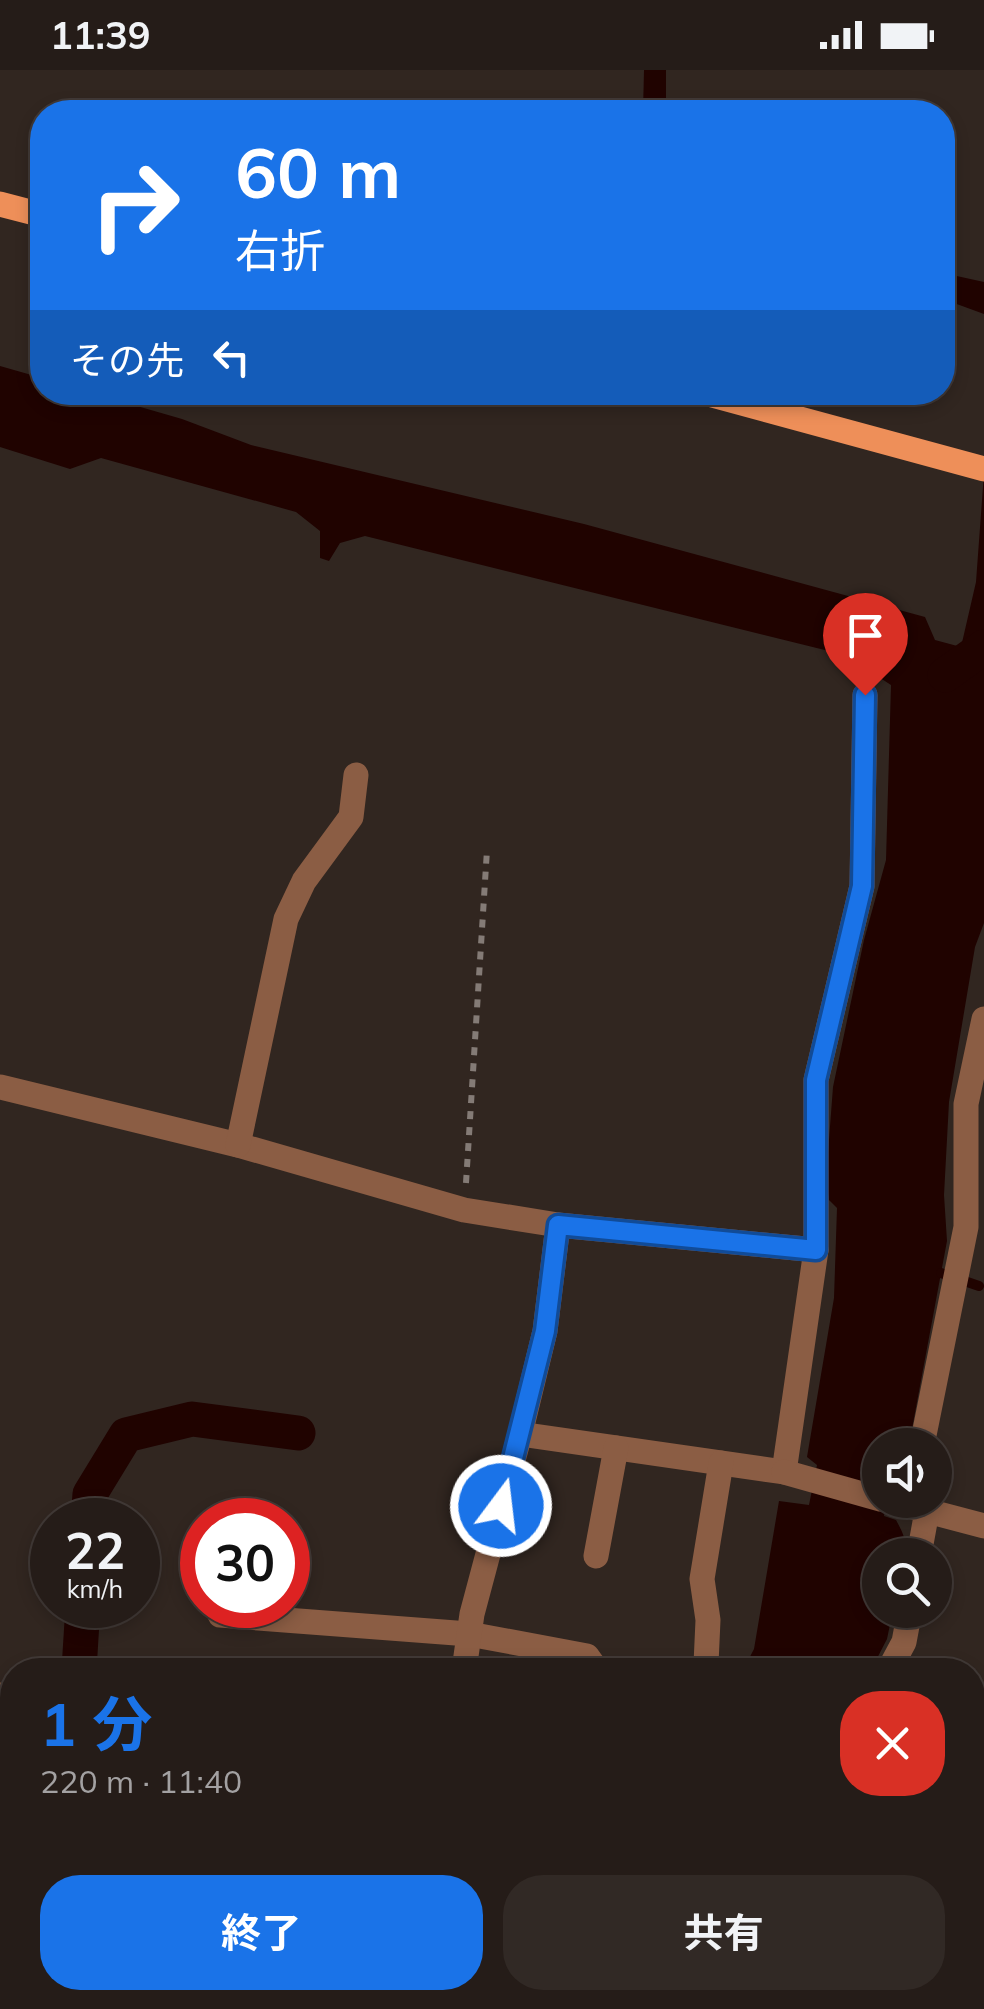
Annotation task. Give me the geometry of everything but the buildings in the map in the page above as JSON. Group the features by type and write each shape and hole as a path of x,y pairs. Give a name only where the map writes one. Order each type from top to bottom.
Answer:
{"main road":[{"path":"0,204 30,212"},
{"path":"749,405 984,468"}],"street":[{"path":"796,1476 816,1250 816,1080 862,886 865,695"},
{"path":"238,1146 286,919 304,881 351,817 356,775"},
{"path":"925,1428 966,1227 966,1104 984,1019"},
{"path":"0,1087 238,1146 464,1210 558,1225 816,1250"},
{"path":"466,1658 472,1614 545,1331 558,1225"},
{"path":"520,1434 721,1463 862,1493"},
{"path":"596,1556 616,1448"},
{"path":"706,1658 708,1620 702,1579 721,1463"},
{"path":"952,1517 984,1526"},
{"path":"310,1622 469,1634 588,1658"},
{"path":"895,1658 907,1628"}],"path":[{"path":"464,1210 488,850"}],"shaded area":[{"path":"644,70 666,70 666,100 643,100"},
{"path":"955,276 984,282 984,314 955,303"},
{"path":"0,366 30,375 30,405 134,405 251,445 584,524 925,617 935,640 961,647 976,582 984,473 984,923 975,947 949,1102 944,1195 947,1241 912,1428 862,1428 862,1518 896,1520 904,1538 862,1538 862,1628 889,1628 877,1658 749,1658 779,1501 809,1505 817,1465 807,1457 834,1298 837,1208 829,1200 826,1179 833,1087 864,940 886,860 891,685 845,655 365,536 340,543 329,561 320,558 320,531 296,512 101,458 70,469 0,447"}],"waterway":[{"path":"945,675 984,647"},
{"path":"941,1273 979,1286"},
{"path":"90,1498 126,1435 192,1419 298,1433"},
{"path":"80,1658 82,1628"}],"route":[{"path":"501,1506 545,1331 558,1225 816,1250 816,1080 862,886 865,695"}]}
